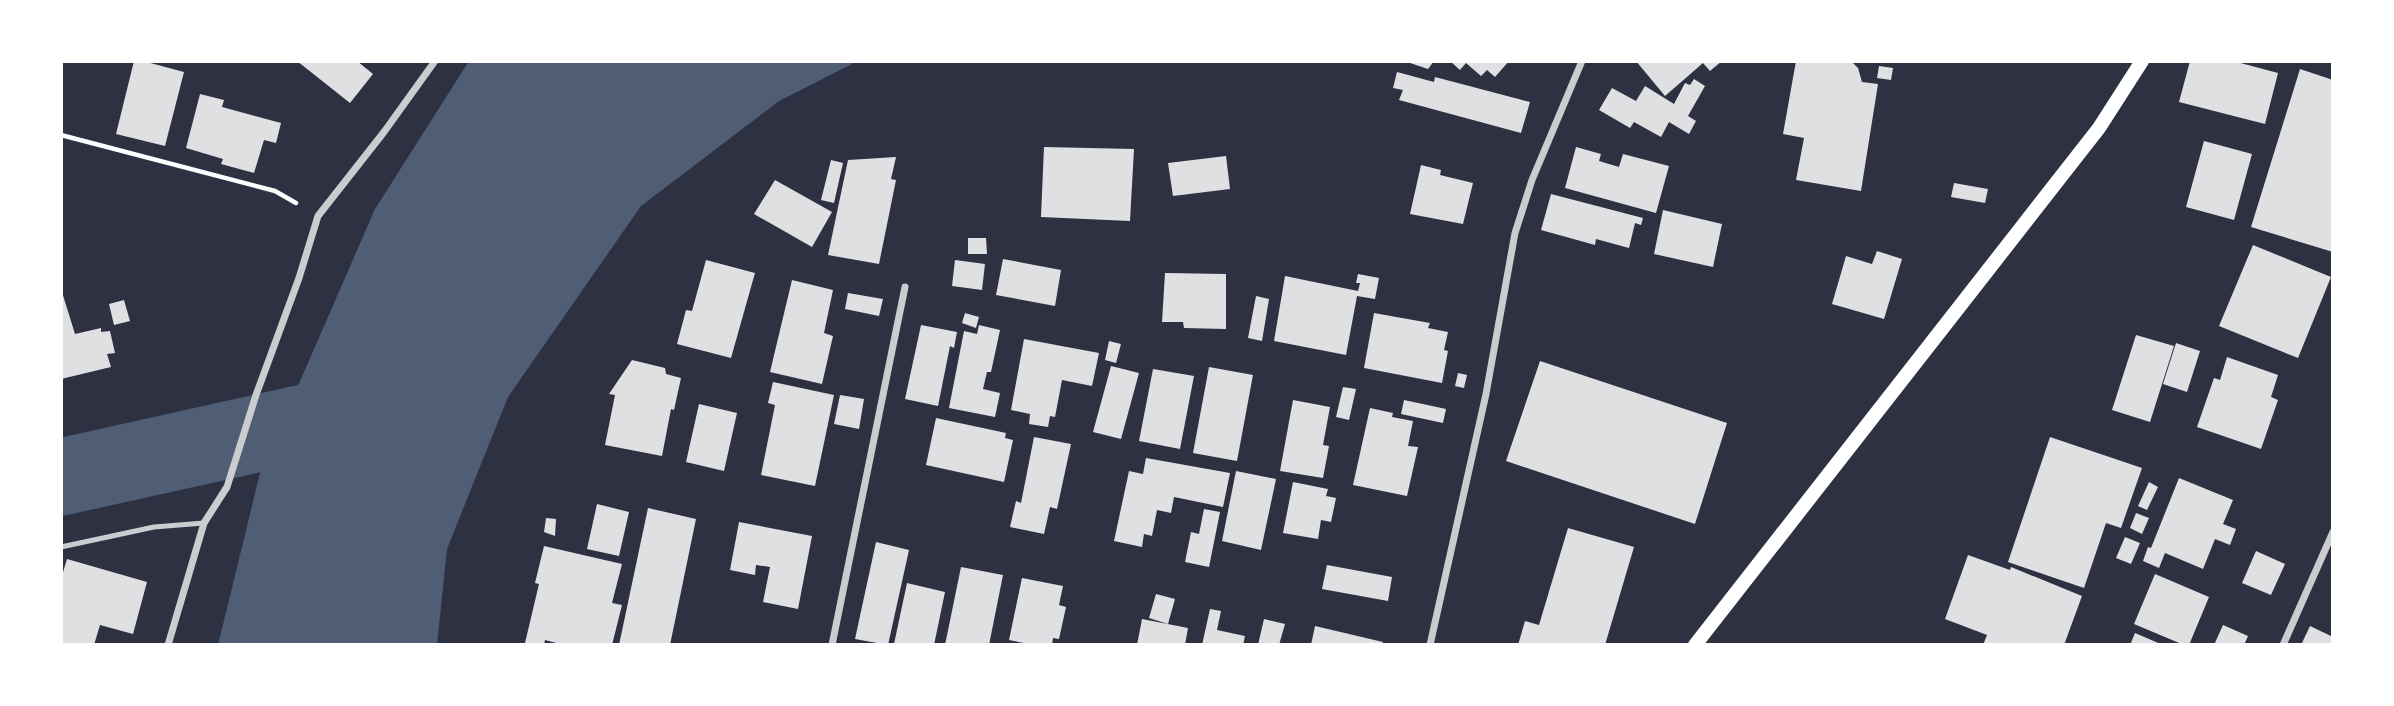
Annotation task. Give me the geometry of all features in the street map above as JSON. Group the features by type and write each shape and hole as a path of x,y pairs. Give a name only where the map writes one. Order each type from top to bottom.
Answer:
{"main road":[{"path":"1695,645 2099,128 2141,61"}],"street":[{"path":"168,645 204,523 227,488 318,216 435,61"},
{"path":"1430,645 1486,394 1515,233 1532,180 1582,61"},
{"path":"832,645 905,288"},
{"path":"2283,645 2333,532"}],"lane":[{"path":"61,547 154,527 204,523"}],"path":[{"path":"61,135 275,191 318,216"}],"water":[{"path":"469,61 858,61 779,101 641,206 508,397 447,549 437,645 218,645 260,473 375,209"}],"building":[{"path":"134,61 184,72 165,146 116,134"},
{"path":"297,61 357,61 373,74 350,103"},
{"path":"1404,61 1434,61 1428,69"},
{"path":"1450,61 1509,61 1495,77 1487,70 1481,76 1466,63 1460,70"},
{"path":"1636,61 1722,61 1710,71 1703,63 1665,96"},
{"path":"1796,61 1853,63 1858,68 1862,82 1878,84 1861,191 1796,180 1804,138 1783,134"},
{"path":"2190,61 2233,61 2278,73 2265,124 2179,102"},
{"path":"1879,66 1893,68 1891,80 1877,78"},
{"path":"2300,69 2333,80 2333,252 2251,227"},
{"path":"1397,72 1434,82 1435,77 1530,102 1521,133 1399,100 1403,90 1393,88"},
{"path":"1694,79 1705,86 1688,116 1696,121 1689,134 1669,122 1661,137 1634,122 1630,128 1599,110 1612,88 1636,101 1645,86 1674,104 1685,83 1690,85"},
{"path":"200,94 224,100 222,107 281,123 276,143 264,140 254,173 221,164 223,159 186,148"},
{"path":"2204,141 2252,154 2234,220 2186,207"},
{"path":"1044,147 1134,149 1130,221 1041,217"},
{"path":"1576,147 1601,154 1599,161 1619,167 1623,154 1669,166 1656,213 1565,188"},
{"path":"1226,156 1230,189 1173,196 1168,163"},
{"path":"896,157 891,179 896,180 879,264 828,255 848,160"},
{"path":"831,160 843,163 834,203 821,200"},
{"path":"1421,165 1441,170 1440,175 1473,183 1463,224 1410,214"},
{"path":"775,180 832,212 812,247 754,214"},
{"path":"1954,183 1988,189 1985,203 1951,197"},
{"path":"1551,194 1643,218 1641,225 1635,223 1629,248 1596,239 1595,245 1541,230"},
{"path":"1663,210 1722,224 1713,267 1654,254"},
{"path":"968,238 986,238 987,254 968,254"},
{"path":"2253,245 2331,277 2298,358 2219,326"},
{"path":"1877,251 1902,259 1884,319 1832,304 1846,256 1872,264"},
{"path":"1003,259 1061,270 1055,306 996,295"},
{"path":"706,260 755,273 731,358 677,344 686,310 692,311"},
{"path":"955,260 985,264 982,290 952,286"},
{"path":"1165,273 1226,274 1226,329 1184,328 1183,322 1162,322"},
{"path":"1358,274 1379,278 1375,299 1357,296 1346,355 1274,341 1285,276 1358,291"},
{"path":"792,280 833,290 824,333 833,336 822,384 770,372"},
{"path":"61,289 75,334 101,328 101,332 110,331 115,353 107,354 111,367 61,379"},
{"path":"848,293 883,299 879,316 845,309"},
{"path":"1256,296 1269,299 1262,341 1248,338"},
{"path":"124,300 130,321 114,325 109,304"},
{"path":"965,313 979,317 976,328 962,323"},
{"path":"1374,313 1430,323 1428,328 1448,332 1444,350 1448,351 1442,383 1364,368"},
{"path":"921,325 957,332 954,348 950,346 938,406 905,399"},
{"path":"979,325 1000,330 991,372 987,372 983,389 1000,393 995,417 949,408 964,331 977,334"},
{"path":"2136,335 2174,346 2150,422 2112,410"},
{"path":"1024,339 1099,353 1092,386 1062,380 1055,417 1050,416 1048,427 1029,424 1030,414 1011,410"},
{"path":"1109,341 1121,344 1116,363 1105,360"},
{"path":"2176,343 2200,351 2187,392 2163,384"},
{"path":"2227,357 2278,375 2271,397 2278,400 2261,449 2197,427 2214,378 2220,380"},
{"path":"632,360 665,368 666,374 681,378 674,410 671,409 662,456 605,445 615,395 609,394"},
{"path":"1540,361 1727,423 1695,524 1506,461"},
{"path":"1111,366 1139,373 1121,439 1093,432"},
{"path":"1209,367 1253,375 1237,461 1193,453"},
{"path":"1153,369 1194,376 1180,449 1139,441"},
{"path":"1458,373 1467,375 1464,388 1455,386"},
{"path":"773,382 834,395 815,486 761,475 775,405 768,403"},
{"path":"1343,387 1356,389 1349,420 1336,417"},
{"path":"840,395 864,399 859,429 834,424"},
{"path":"1293,400 1330,407 1323,445 1329,446 1323,478 1280,471"},
{"path":"1404,400 1446,409 1443,423 1401,414"},
{"path":"699,404 737,413 724,471 686,462"},
{"path":"1370,408 1393,413 1392,417 1413,421 1408,446 1418,447 1407,496 1353,485"},
{"path":"936,418 1006,433 1005,438 1013,440 1004,482 926,465"},
{"path":"1034,437 1071,444 1057,509 1050,507 1044,534 1010,527 1016,501 1021,503"},
{"path":"2050,437 2142,468 2121,528 2106,523 2084,588 2008,562"},
{"path":"1146,458 1230,473 1223,507 1174,497 1171,513 1157,510 1152,536 1144,534 1142,547 1114,541 1129,471 1143,474"},
{"path":"1236,471 1276,479 1261,550 1222,541"},
{"path":"2179,478 2233,500 2223,524 2236,529 2230,545 2215,539 2203,569 2165,553 2159,568 2143,561 2148,547 2151,548"},
{"path":"1293,482 1328,489 1326,496 1336,498 1331,522 1321,520 1318,539 1283,533"},
{"path":"2149,482 2158,487 2147,510 2138,506"},
{"path":"597,504 629,512 619,556 587,549"},
{"path":"648,508 696,519 670,645 619,645"},
{"path":"1204,509 1220,512 1209,567 1185,562 1191,532 1199,534"},
{"path":"2136,513 2149,518 2142,534 2130,528"},
{"path":"546,518 556,519 555,536 544,532"},
{"path":"739,522 812,536 798,609 763,602 770,567 756,565 755,575 730,570"},
{"path":"1568,528 1634,547 1605,645 1518,645 1525,621 1539,625"},
{"path":"2125,537 2140,543 2131,564 2116,558"},
{"path":"876,542 909,550 888,645 855,639"},
{"path":"544,546 622,564 612,603 622,605 612,645 564,645 545,640 544,645 525,643 539,584 535,583"},
{"path":"2256,551 2285,564 2271,595 2242,583"},
{"path":"1968,555 2010,570 2011,567 2082,596 2064,645 1983,645 1987,635 1945,619"},
{"path":"67,559 147,582 133,634 100,625 94,645 61,645 61,579"},
{"path":"1327,565 1392,577 1388,601 1322,589"},
{"path":"961,567 1003,575 989,645 945,645"},
{"path":"2155,574 2209,597 2189,645 2134,624"},
{"path":"1022,578 1063,586 1059,605 1066,607 1059,639 1053,638 1052,645 1009,640"},
{"path":"907,583 945,592 934,645 894,644"},
{"path":"1156,594 1175,599 1168,624 1149,618"},
{"path":"1210,609 1221,611 1217,630 1245,636 1243,645 1202,645"},
{"path":"1142,619 1188,628 1185,645 1137,645"},
{"path":"1264,619 1285,624 1279,645 1258,645"},
{"path":"2223,625 2248,636 2244,645 2214,645"},
{"path":"1315,626 1383,642 1382,645 1311,645"},
{"path":"2310,626 2333,637 2333,645 2301,645"},
{"path":"2135,633 2163,645 2130,645"}],"waterway":[{"path":"61,477 381,406"}]}
